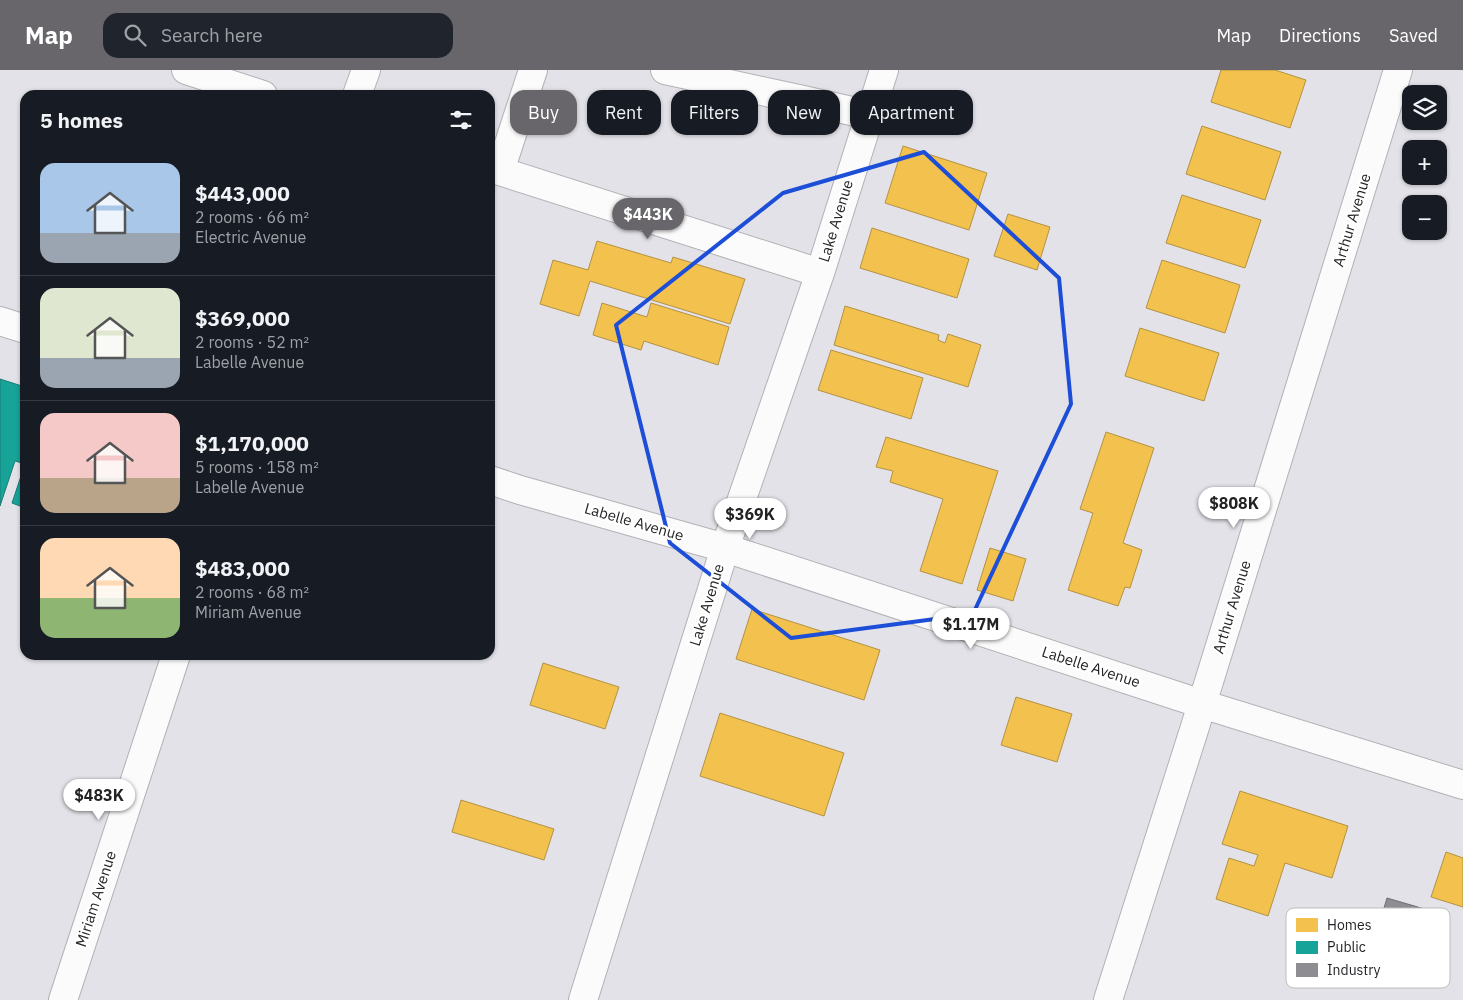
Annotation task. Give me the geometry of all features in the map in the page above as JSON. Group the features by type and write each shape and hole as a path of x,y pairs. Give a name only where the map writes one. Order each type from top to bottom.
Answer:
{"street":[{"path":"186,70 248,90"},
{"path":"359,90 366,70"},
{"path":"533,70 495,169 820,273"},
{"path":"664,70 850,111"},
{"name":"Lake Avenue","path":"878,90 884,70"},
{"name":"Arthur Avenue","path":"1108,1000 1202,704 1398,70"},
{"name":"Lake Avenue","path":"583,1000 725,548 820,273 864,135"},
{"path":"0,321 20,327"},
{"name":"Labelle Avenue","path":"495,482 725,548 1202,704 1463,785"},
{"name":"Miriam Avenue","path":"63,1000 174,660"}],"highlighted area":[{"path":"924,152 1059,278 1071,404 973,614 791,638 670,543 616,325 783,193"}],"building: Homes":[{"path":"1221,70 1275,70 1306,80 1290,128 1211,102"},
{"path":"1202,126 1281,152 1265,200 1186,174"},
{"path":"903,146 987,173 969,230 885,203"},
{"path":"1182,195 1261,220 1245,268 1166,243"},
{"path":"1008,214 1050,227 1037,270 994,256"},
{"path":"872,228 969,259 957,298 860,268"},
{"path":"597,241 671,263 673,257 745,279 730,324 590,281 579,316 540,304 553,260 588,270"},
{"path":"1162,260 1240,285 1225,333 1146,308"},
{"path":"602,303 647,317 651,303 729,327 718,365 644,341 641,350 593,335"},
{"path":"845,306 939,335 938,340 945,343 948,334 981,345 968,387 834,345"},
{"path":"1140,328 1219,353 1204,401 1125,376"},
{"path":"831,350 923,378 911,419 818,390"},
{"path":"1106,432 1154,448 1123,543 1142,550 1130,588 1125,587 1118,606 1068,590 1093,513 1080,509"},
{"path":"886,437 998,471 962,584 920,571 943,499 890,482 893,471 876,467"},
{"path":"990,548 1026,559 1013,601 977,590"},
{"path":"752,609 880,650 864,700 736,659"},
{"path":"543,663 619,687 605,729 530,705"},
{"path":"1016,697 1072,714 1057,762 1001,745"},
{"path":"720,713 844,753 824,816 700,776"},
{"path":"1240,791 1348,826 1332,878 1285,863 1268,916 1216,899 1229,858 1254,866 1258,855 1222,844"},
{"path":"461,800 554,829 544,860 452,832"},
{"path":"1446,852 1463,858 1463,907 1431,897"}],"building: Public":[{"path":"0,379 20,385 20,462 15,461 0,506"},
{"path":"20,479 20,506 12,503"}],"building: Industry":[{"path":"1387,898 1421,908 1384,908"}]}
